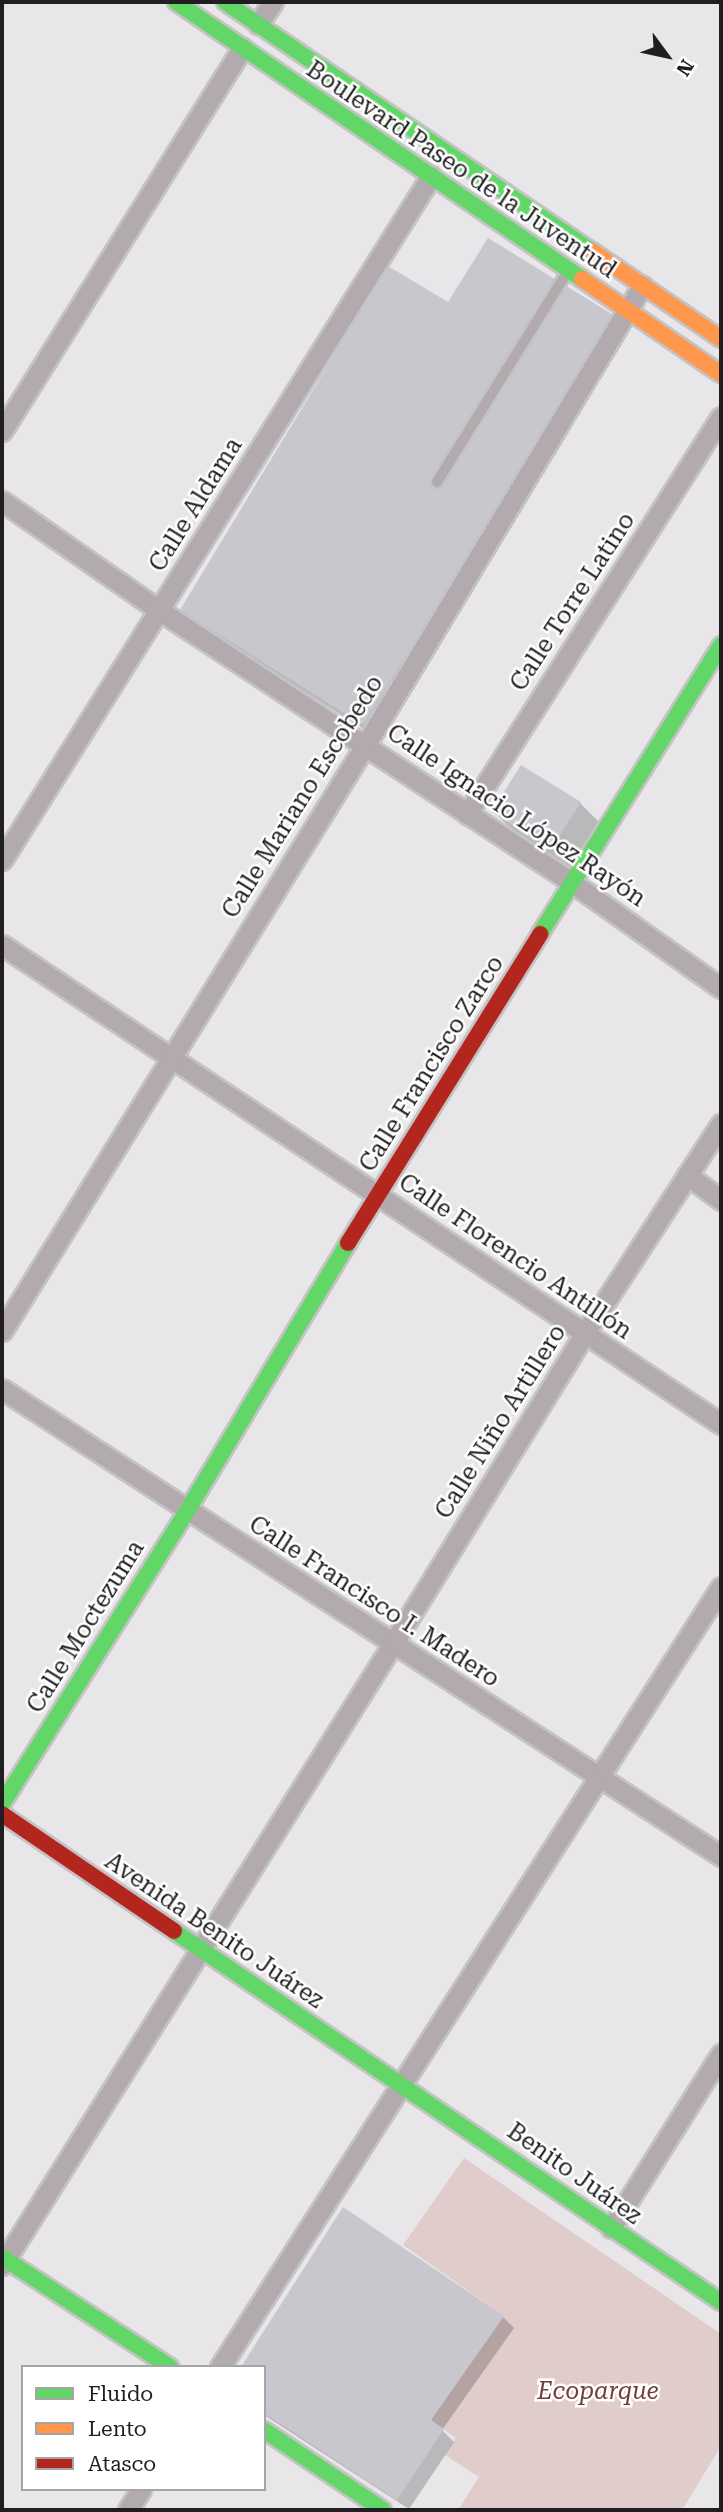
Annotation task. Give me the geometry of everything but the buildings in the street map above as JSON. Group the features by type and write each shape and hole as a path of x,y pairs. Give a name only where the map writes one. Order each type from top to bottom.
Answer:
{"street":[{"name":"Boulevard Paseo de la Juventud","path":"176,2 626,312 721,374"},
{"name":"Boulevard Paseo de la Juventud","path":"225,2 721,339"},
{"path":"258,24 273,2"},
{"path":"2,430 242,48"},
{"name":"Calle Aldama","path":"2,860 431,176"},
{"name":"Calle Mariano Escobedo","path":"2,1331 366,744 642,286"},
{"name":"Calle Torre Latino","path":"467,814 721,417"},
{"name":"Calle Ignacio López Rayón","path":"2,501 159,610 366,744 574,884 721,988"},
{"name":"Calle Francisco Zarco","path":"187,1511 377,1194 574,884 721,645"},
{"name":"Calle Florencio Antillón","path":"2,945 721,1424"},
{"name":"Calle Niño Artillero","path":"3,2260 394,1642 584,1334 721,1124"},
{"path":"687,1175 721,1200"},
{"name":"Calle Francisco I. Madero","path":"2,1389 187,1511 394,1642 598,1779 721,1856"},
{"name":"Calle Moctezuma","path":"2,1804 187,1511"},
{"path":"221,2365 721,1587"},
{"name":"Avenida Benito Juárez","path":"2,1814 200,1951 403,2083"},
{"path":"611,2228 721,2054"},
{"name":"Benito Juárez","path":"403,2083 721,2302"},
{"path":"3,2260 167,2365"},
{"path":"266,2431 383,2510"},
{"path":"128,2510 140,2491"}],"lane":[{"path":"436,482 582,247"}],"green space":[{"name":"Ecoparque","path":"464,2158 721,2334 721,2446 682,2510 458,2510 479,2477 445,2455 456,2438 431,2420 504,2316 403,2245"}],"traffic: fast":[{"path":"176,2 582,279"},
{"path":"225,2 592,251"},
{"path":"540,934 721,645"},
{"path":"2,1804 187,1511 348,1243"},
{"path":"174,1931 721,2302"},
{"path":"2,2257 167,2365"},
{"path":"266,2431 383,2510"}],"traffic: slow":[{"path":"592,251 721,339"},
{"path":"582,279 721,374"}],"traffic: jam":[{"path":"348,1243 540,934"},
{"path":"2,1814 174,1931"}]}
